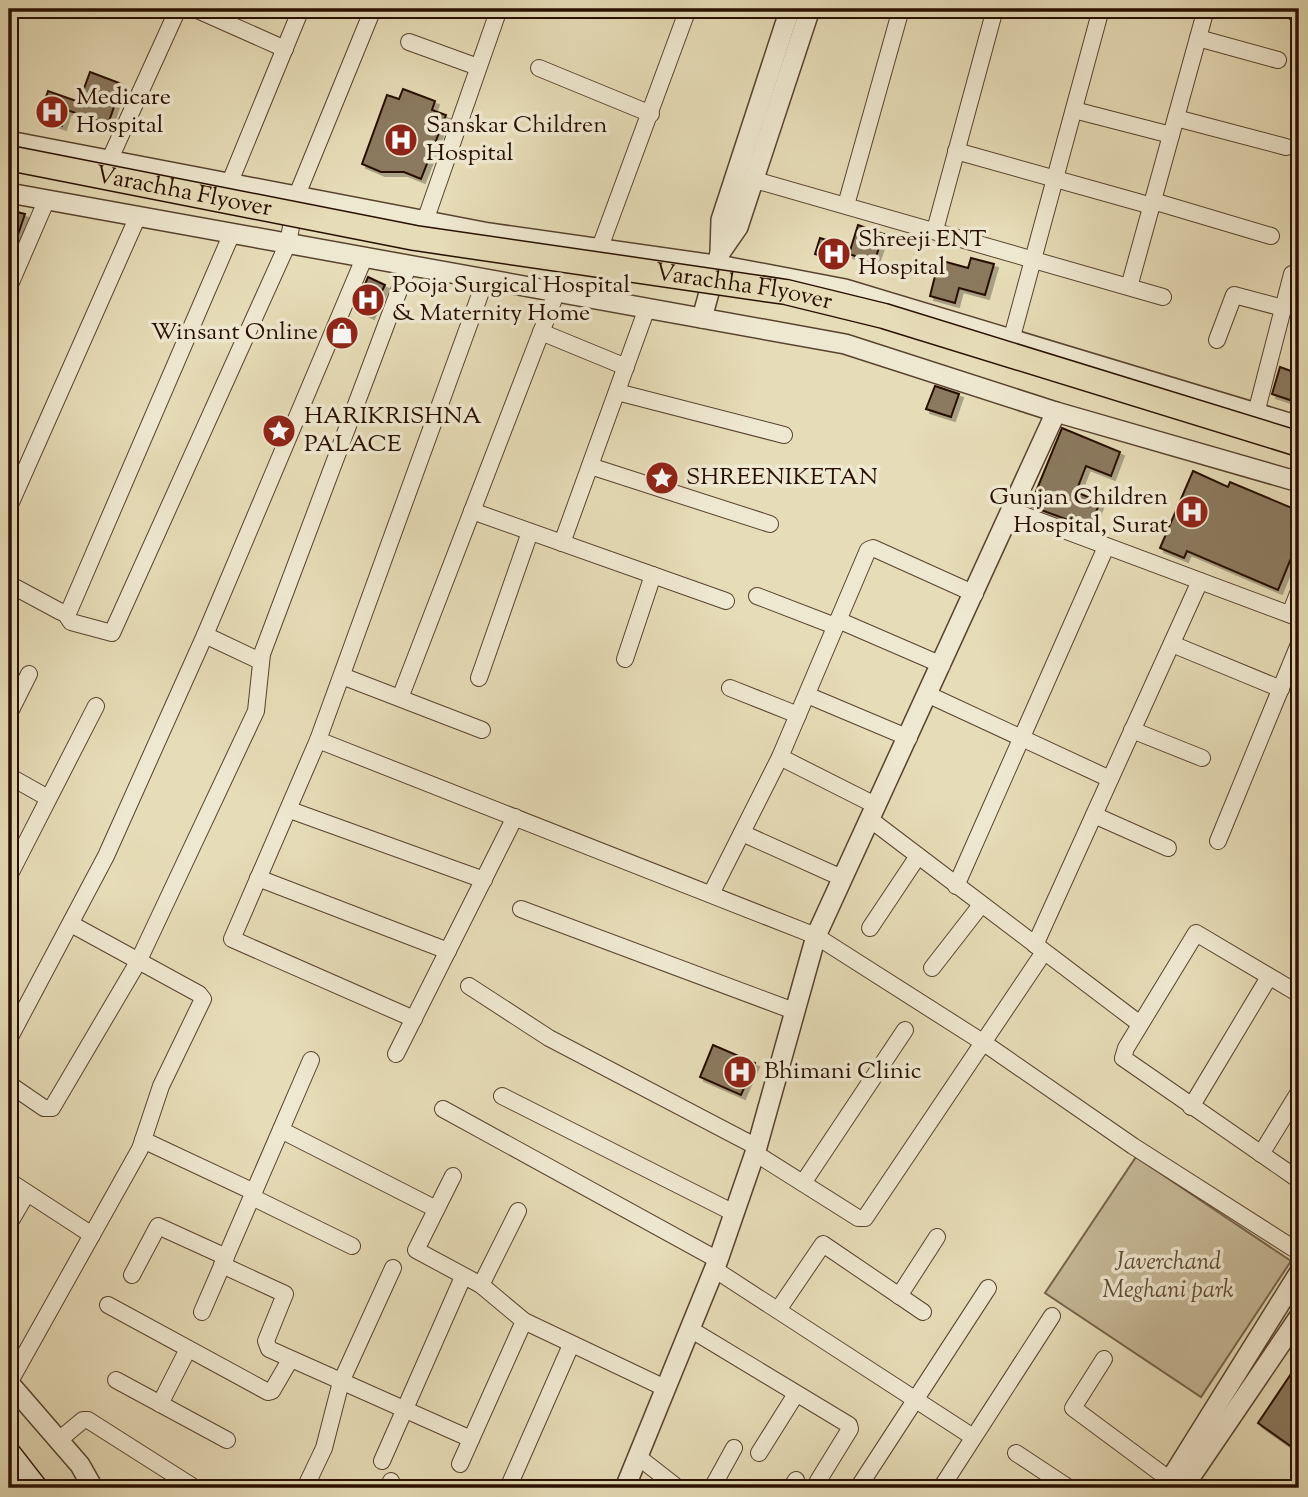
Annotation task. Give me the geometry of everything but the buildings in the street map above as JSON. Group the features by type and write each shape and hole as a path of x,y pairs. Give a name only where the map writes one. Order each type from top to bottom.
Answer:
{"main road":[{"name":"Varachha Flyover","path":"9,158 415,237 786,292 884,316 1299,444"},
{"name":"Varachha Flyover","path":"9,174 419,254 781,308 877,331 1299,460"},
{"path":"9,1452 37,1488"}],"street":[{"path":"109,161 178,9"},
{"path":"195,9 285,49"},
{"path":"230,182 300,9"},
{"path":"9,584 65,613 71,622 112,633 288,243 297,195 373,9"},
{"path":"425,221 499,9"},
{"path":"599,250 688,9"},
{"path":"702,318 718,259 720,220 790,9"},
{"path":"718,259 738,227 810,9"},
{"path":"846,205 901,9"},
{"path":"936,230 995,9"},
{"path":"1012,337 1101,9"},
{"path":"1129,287 1206,9"},
{"path":"1198,38 1278,60"},
{"path":"410,42 478,67"},
{"path":"539,68 651,114"},
{"path":"1073,110 1171,135"},
{"path":"1176,117 1286,147"},
{"path":"9,141 425,221 599,250 718,259 845,289 1012,337 1299,426"},
{"path":"957,151 1054,180 1152,203 1271,236"},
{"path":"755,180 1163,297"},
{"path":"9,193 845,344 1056,412 1299,482"},
{"path":"9,287 47,200"},
{"path":"9,508 138,216"},
{"path":"65,613 72,607 232,233"},
{"path":"9,1039 106,856 205,635 365,256"},
{"path":"9,1084 44,1108 52,1108 138,962 256,711 260,661 409,264"},
{"path":"1256,413 1292,274 1299,271"},
{"path":"414,1019 232,940 318,740 486,278"},
{"path":"400,698 558,291"},
{"path":"1217,340 1234,295 1283,308"},
{"path":"562,543 648,308"},
{"path":"541,332 626,367"},
{"path":"617,392 784,435"},
{"path":"625,1488 716,1265 756,1150 816,936 929,695 1056,412"},
{"path":"590,466 770,524"},
{"path":"472,511 726,601"},
{"path":"1013,511 1295,616 1299,591"},
{"path":"479,678 530,532"},
{"path":"956,886 1106,547"},
{"path":"711,894 780,757 866,552 873,548 975,594"},
{"path":"625,659 653,575"},
{"path":"469,986 549,1038 756,1150 858,1218 865,1218 984,1043 1039,948 1094,815 1200,581"},
{"path":"757,596 836,623 942,665"},
{"path":"205,635 260,661"},
{"path":"1171,644 1281,689"},
{"path":"1218,841 1299,644"},
{"path":"9,714 29,674"},
{"path":"342,676 482,730"},
{"path":"730,688 798,715"},
{"path":"807,695 909,738"},
{"path":"929,695 1110,779"},
{"path":"9,876 96,706"},
{"path":"1132,730 1202,758"},
{"path":"318,740 816,936 984,1043 1133,1146 1299,1252"},
{"path":"780,757 874,813 918,856 1140,1024"},
{"path":"9,776 48,798"},
{"path":"289,810 484,880"},
{"path":"1094,815 1168,848"},
{"path":"396,1054 515,817"},
{"path":"742,833 842,878"},
{"path":"870,928 918,856"},
{"path":"258,878 448,951"},
{"path":"932,968 981,905"},
{"path":"521,909 794,1011"},
{"path":"71,924 199,993 203,999 161,1086 143,1140 9,1383 80,1465 93,1488"},
{"path":"1299,994 1200,932 1195,933 1140,1024 1123,1058 1299,1180"},
{"path":"1191,1107 1269,976"},
{"path":"803,1183 905,1030"},
{"path":"202,1312 311,1060"},
{"path":"1261,1154 1299,1092"},
{"path":"502,1096 734,1213"},
{"path":"443,1109 716,1265 778,1310 973,1437"},
{"path":"281,1130 436,1209"},
{"path":"143,1140 352,1246"},
{"path":"453,1176 416,1251 481,1285 524,1321 665,1388"},
{"path":"9,1181 92,1235"},
{"path":"9,1224 27,1193"},
{"path":"481,1285 518,1211"},
{"path":"132,1275 158,1226 285,1294 265,1344 290,1360 471,1440"},
{"path":"899,1296 937,1237"},
{"path":"778,1310 823,1244 923,1312"},
{"path":"307,1488 324,1448 341,1382 393,1268"},
{"path":"1173,1485 1299,1273"},
{"path":"382,1461 463,1276"},
{"path":"858,1488 988,1288"},
{"path":"108,1305 268,1392 272,1391 290,1360"},
{"path":"941,1488 1052,1316"},
{"path":"1173,1485 1299,1317"},
{"path":"460,1464 524,1321"},
{"path":"690,1329 850,1428 818,1481"},
{"path":"508,1488 571,1345"},
{"path":"160,1404 188,1349"},
{"path":"1104,1359 1073,1408 1173,1485"},
{"path":"116,1380 227,1440"},
{"path":"759,1453 796,1394"},
{"path":"59,1440 83,1420 88,1420 195,1488"},
{"path":"712,1488 734,1448"},
{"path":"1016,1453 1069,1488"},
{"path":"637,1456 678,1488"}],"green space":[{"name":"Javerchand Meghani park","path":"1136,1157 1291,1261 1201,1397 1045,1293"}],"place":[{"name":"Medicare Hospital","path":"52,112"},
{"name":"Sanskar Children Hospital","path":"401,140"},
{"name":"Shreeji ENT Hospital","path":"834,254"},
{"name":"Pooja Surgical Hospital & Maternity Home","path":"368,300"},
{"name":"Winsant Online","path":"342,333"},
{"name":"HARIKRISHNA PALACE","path":"279,431"},
{"name":"SHREENIKETAN","path":"662,478"},
{"name":"Gunjan Children Hospital, Surat","path":"1192,512"},
{"name":"Bhimani Clinic","path":"740,1072"}]}
